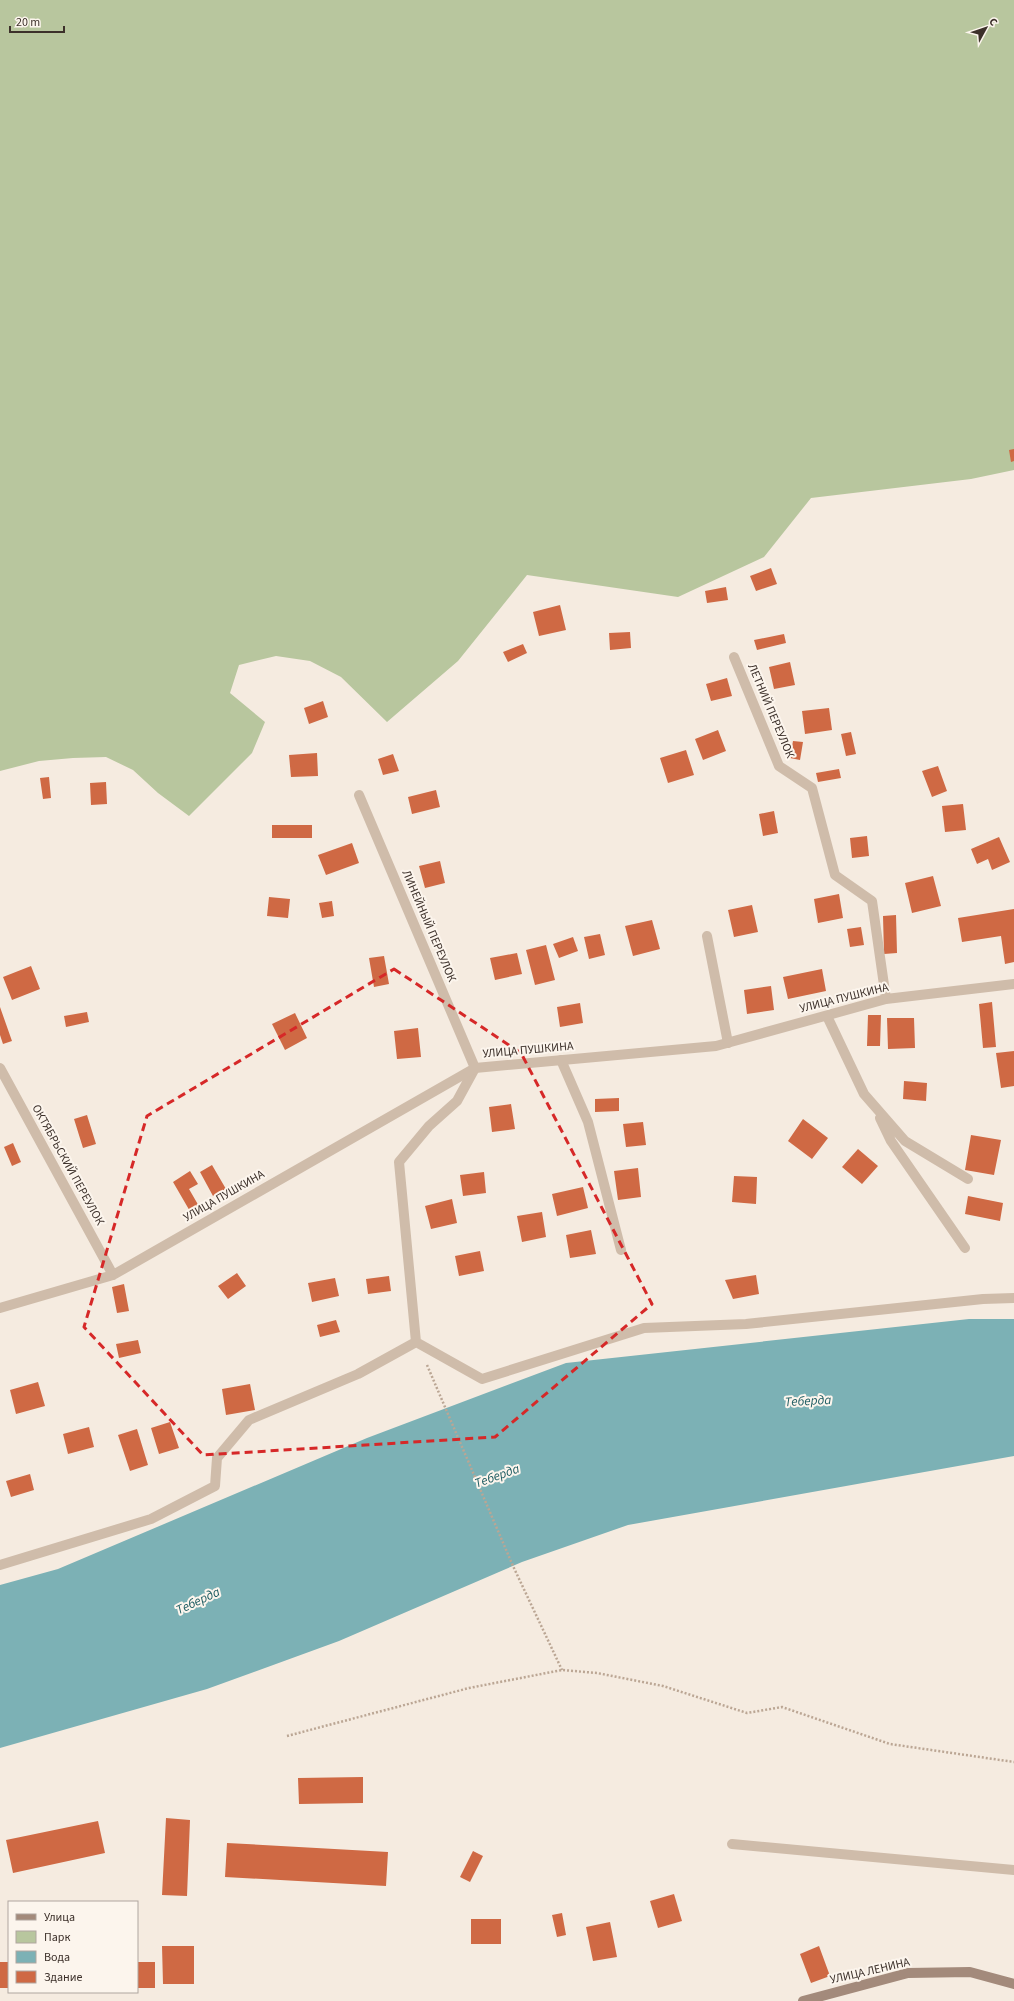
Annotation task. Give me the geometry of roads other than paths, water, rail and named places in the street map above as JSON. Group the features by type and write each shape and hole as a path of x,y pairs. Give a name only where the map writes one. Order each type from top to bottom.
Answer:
{"main road":[{"name":"УЛИЦА ЛЕНИНА","path":"803,2001 908,1973 970,1972 1014,1984"}],"street":[{"name":"ЛЕТНИЙ ПЕРЕУЛОК","path":"734,657 779,766 812,788 835,875 872,901 886,999"},
{"name":"ЛИНЕЙНЫЙ ПЕРЕУЛОК","path":"359,795 475,1068"},
{"path":"707,936 728,1043"},
{"name":"УЛИЦА ПУШКИНА","path":"0,1308 113,1275 475,1068 716,1046 886,999 1014,984"},
{"path":"827,1016 864,1094 904,1141 968,1179"},
{"path":"561,1060 588,1122 621,1250"},
{"name":"ОКТЯБРЬСКИЙ ПЕРЕУЛОК","path":"0,1068 113,1275"},
{"path":"416,1342 399,1162 429,1126 457,1101 475,1068"},
{"path":"874,1105 891,1141 965,1248"},
{"path":"416,1342 482,1379 644,1328 746,1324 983,1299 1014,1298"},
{"path":"0,1564 151,1519 215,1486 217,1458 249,1420 358,1374 416,1342"},
{"path":"732,1844 1014,1870"}],"water":[{"name":"Теберда","path":"969,1319 1014,1319 1014,1456 628,1525 522,1562 339,1641 207,1689 0,1748 0,1585 58,1569 367,1438 566,1363"}]}
